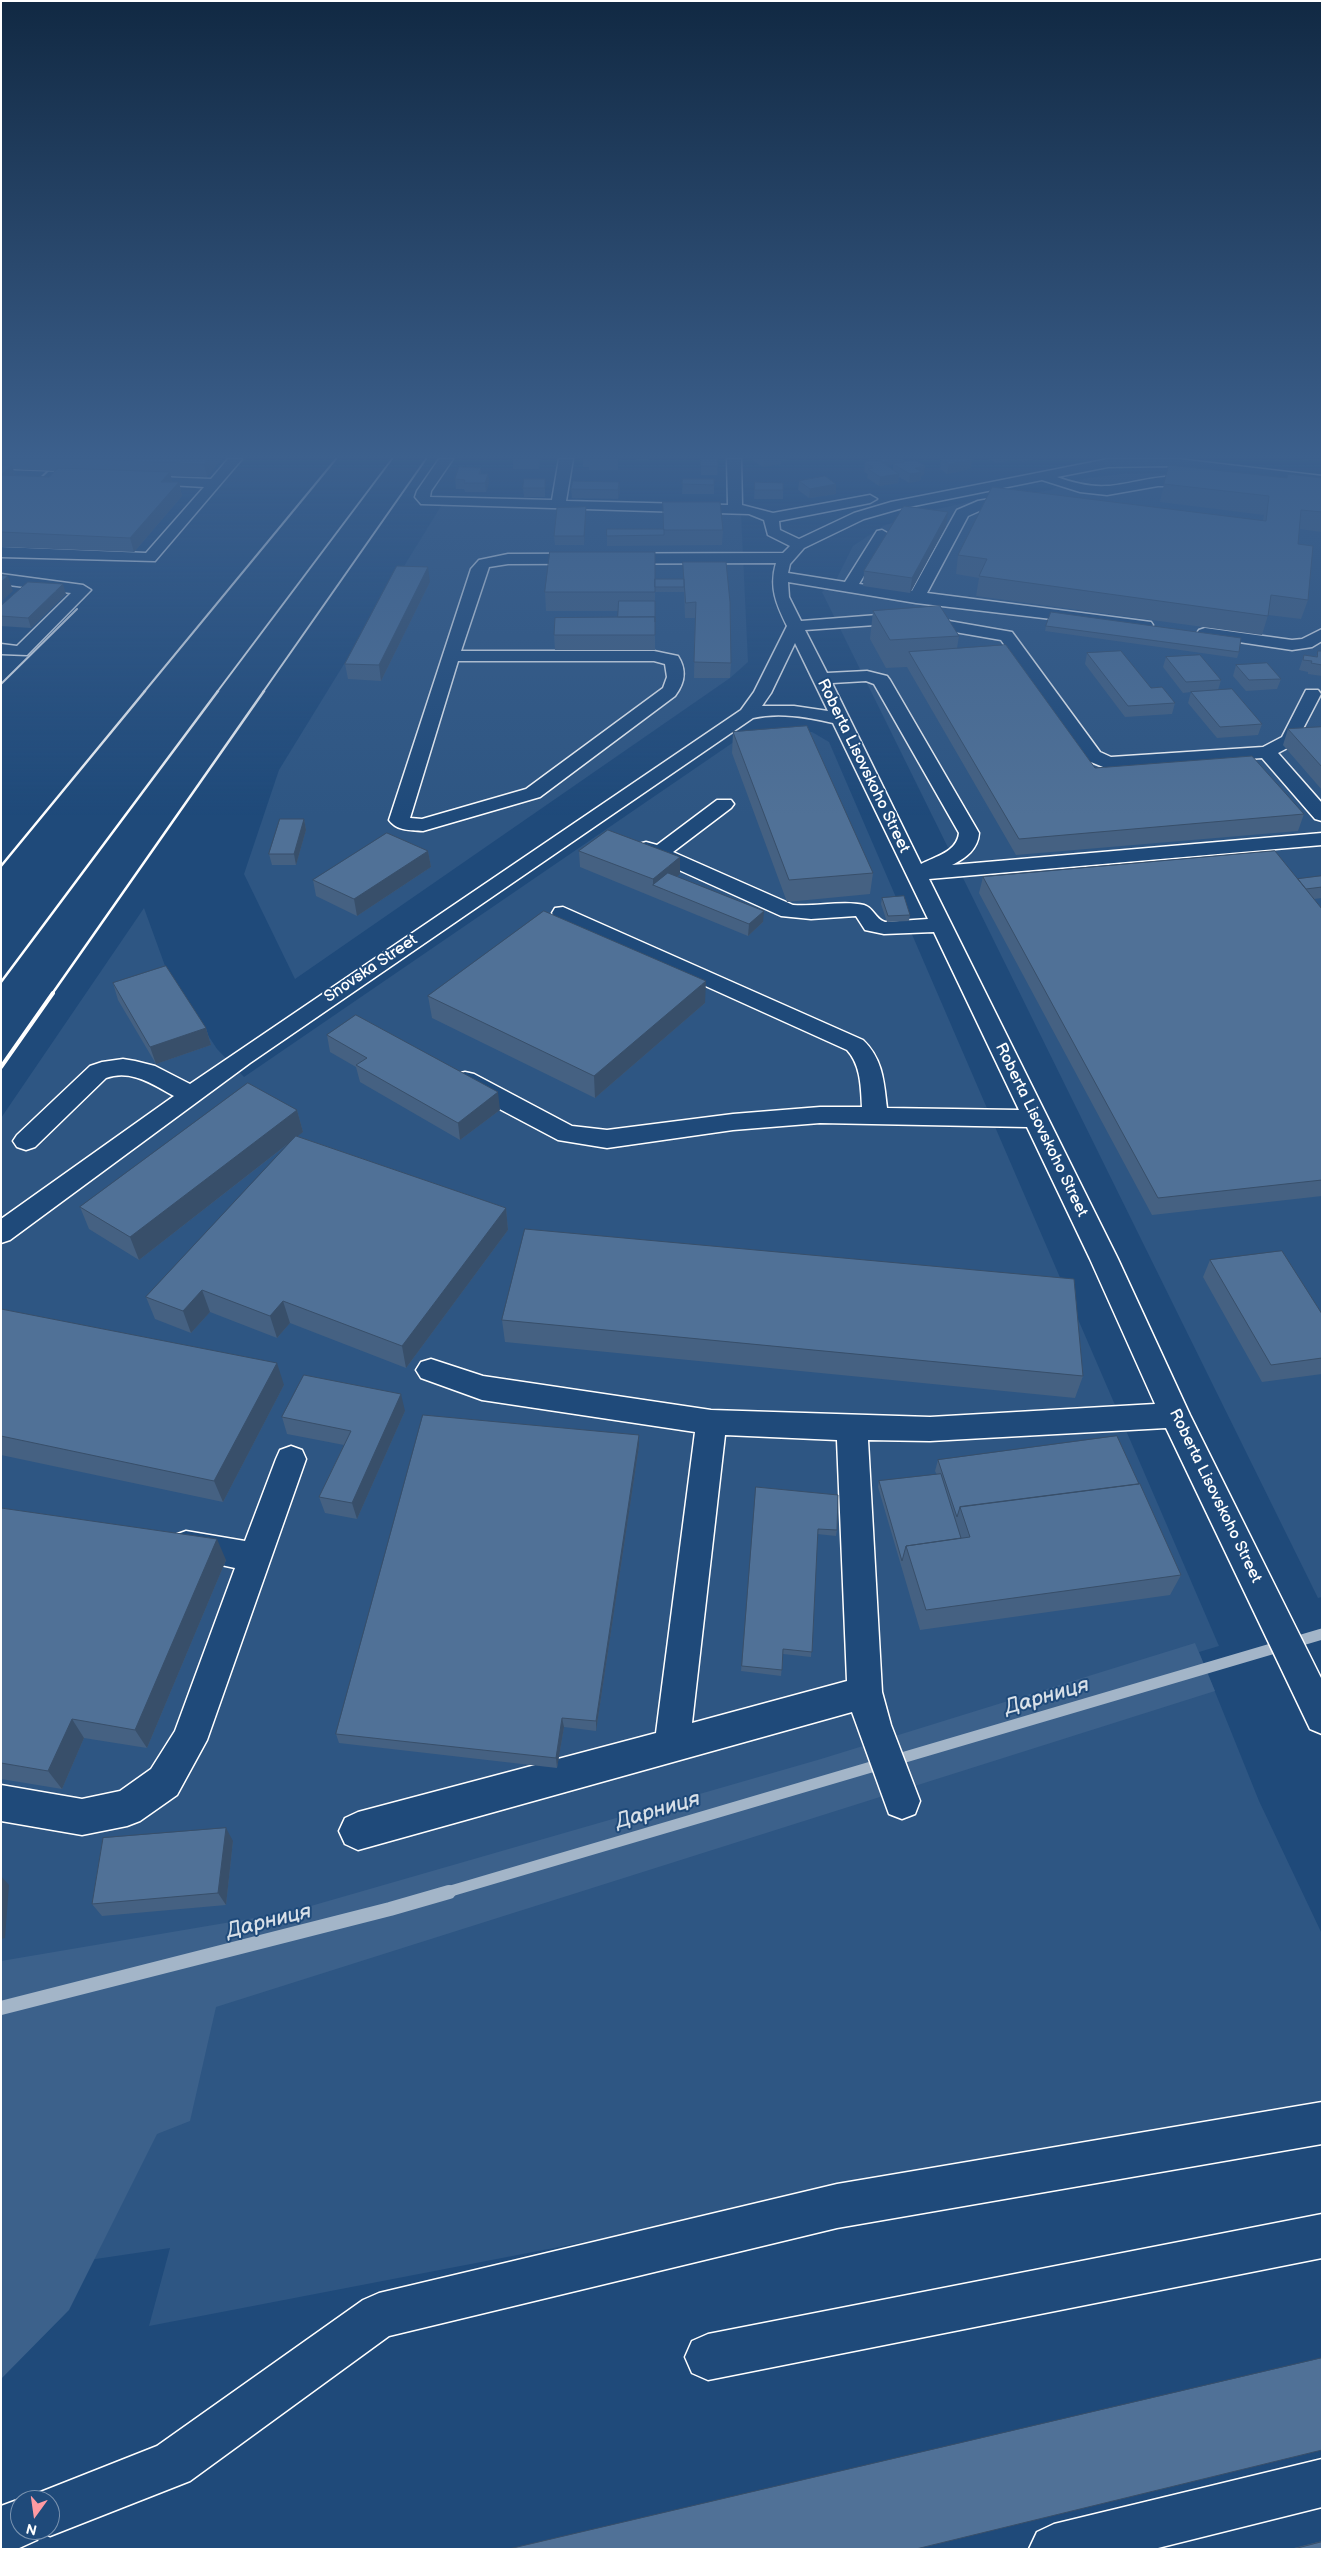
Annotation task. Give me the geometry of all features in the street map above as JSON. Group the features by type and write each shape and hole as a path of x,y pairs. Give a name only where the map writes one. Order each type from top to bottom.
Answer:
{"street":[{"path":"451,656 666,657 672,660 675,665 675,681 668,692 533,793 423,825 405,824 399,820 451,656 476,578"},
{"name":"Roberta Lisovskoho Street","path":"786,578 782,597 795,626 1036,1119 1175,1415 1322,1717"},
{"path":"828,578 849,588 916,598 1029,608 1166,628"},
{"path":"849,588 855,578"},
{"path":"916,598 927,578"},
{"path":"1,579 83,590 21,651 1,649"},
{"path":"16,596 30,583"},
{"path":"795,626 903,618 1006,636 1094,756 1100,761 1119,763 1267,752 1288,740 1312,694"},
{"name":"Snovska Street","path":"1,1233 256,1048 746,714 762,693 795,626"},
{"path":"1185,630 1292,645 1306,643 1322,634"},
{"path":"821,679 867,676 881,680 969,833 968,845 962,850 916,874"},
{"name":"Snovska Street","path":"746,714 758,711 782,711 840,720"},
{"path":"1267,752 1322,815"},
{"path":"659,853 724,804"},
{"path":"584,823 659,853 789,911 811,913 858,910 864,912 873,925 884,928 941,925"},
{"path":"916,874 1322,839"},
{"path":"563,913 855,1045 861,1050 868,1063 875,1116"},
{"path":"26,1141 98,1072 110,1067 123,1065 139,1069 192,1095"},
{"path":"443,1068 567,1134 586,1138 607,1139 733,1122 820,1115 1036,1119"},
{"path":"431,1370 482,1388 710,1422 930,1429 1175,1415"},
{"path":"672,1746 710,1422"},
{"path":"852,1428 869,1709 902,1802"},
{"path":"1,1803 82,1817 127,1808 164,1782 189,1740 291,1459"},
{"path":"158,1541 256,1557"},
{"path":"358,1831 672,1746 869,1709"},
{"path":"60,2508 173,2464 379,2316 837,2206 1322,2123"},
{"path":"708,2358 1322,2236"},
{"path":"1054,2549 1322,2483"}],"shaded area":[{"path":"397,578 744,578 748,662 730,678 295,979 244,874 279,770"},
{"path":"837,578 1322,578 1322,1597 1318,1598 822,592 835,582"},
{"path":"777,730 812,732 829,742 1219,1646 1199,1652 1259,1801 1322,1934 1322,2100 149,2326 170,2248 1,2273 1,1118 144,908 168,974 217,1049 244,1077 744,735"},
{"path":"1195,1643 1215,1691 216,2007 190,2121 157,2134 69,2310 1,2379 1,1961 290,1912 821,1759"}],"building":[{"path":"391,578 422,578 379,665 345,664"},
{"path":"547,578 655,578 655,592 545,592"},
{"path":"684,578 728,578 731,663 694,662 696,602 686,603"},
{"path":"993,578 1310,578 1308,600 1271,595 1268,616"},
{"path":"655,579 684,579 684,587 655,587"},
{"path":"28,582 63,584 28,618 1,616 1,606"},
{"path":"619,601 655,601 655,617 618,617"},
{"path":"940,606 959,636 890,640 873,611"},
{"path":"1051,612 1241,638 1239,652 1046,626"},
{"path":"655,617 655,635 554,635 555,618"},
{"path":"1006,645 1095,768 1252,756 1304,814 1019,839 909,652"},
{"path":"1121,651 1151,688 1162,687 1175,703 1128,706 1087,653"},
{"path":"1318,651 1322,651 1322,665 1303,660 1304,655 1317,657"},
{"path":"1200,655 1221,680 1186,682 1166,657"},
{"path":"1267,663 1281,679 1249,680 1236,665"},
{"path":"1232,689 1262,724 1220,727 1191,692"},
{"path":"807,726 873,873 789,880 733,732"},
{"path":"1322,727 1322,767 1288,729"},
{"path":"280,819 304,819 294,854 269,854"},
{"path":"608,830 680,857 653,879 579,851"},
{"path":"387,833 428,851 354,899 313,880"},
{"path":"1275,851 1322,909 1322,1180 1158,1198 983,877"},
{"path":"668,873 764,911 749,924 653,885"},
{"path":"1322,876 1322,887 1306,889 1298,879"},
{"path":"904,896 910,915 888,916 882,898"},
{"path":"544,911 706,981 594,1076 428,996"},
{"path":"166,966 206,1028 150,1047 113,983"},
{"path":"356,1015 498,1092 458,1123 356,1065 367,1058 327,1035"},
{"path":"248,1083 297,1110 130,1237 80,1207"},
{"path":"296,1136 506,1208 402,1346 283,1301 270,1316 202,1290 183,1311 146,1297"},
{"path":"525,1229 1074,1279 1083,1376 502,1320"},
{"path":"1282,1251 1322,1314 1322,1358 1271,1365 1210,1260"},
{"path":"1,1309 277,1363 214,1481 1,1436"},
{"path":"304,1375 401,1394 352,1503 319,1497 351,1431 282,1417"},
{"path":"423,1415 639,1435 596,1721 562,1718 556,1758 336,1734"},
{"path":"1117,1436 1139,1484 960,1507 957,1517 938,1460"},
{"path":"941,1474 961,1538 906,1546 902,1561 879,1481"},
{"path":"1140,1484 1181,1575 926,1610 906,1546 970,1537 960,1507"},
{"path":"756,1487 838,1495 837,1530 818,1529 812,1652 783,1649 782,1670 742,1666"},
{"path":"1,1508 217,1539 135,1730 72,1719 48,1771 1,1763"},
{"path":"226,1828 218,1893 92,1904 103,1838"},
{"path":"1322,2358 1322,2450 916,2549 509,2549"},
{"path":"1322,2542 1322,2549 1294,2549"}],"waterway":[{"name":"Дарниця","path":"444,1893 1322,1634"},
{"name":"Дарниця","path":"1,2008 390,1909 449,1892"}],"railway":[{"path":"144,692 238,578"},
{"path":"217,692 303,578"},
{"path":"263,692 343,578"},
{"path":"1,684 77,609"},
{"path":"1,866 145,691"},
{"path":"1,982 218,691"},
{"path":"52,994 264,691"},
{"path":"1,1067 53,993"}]}
